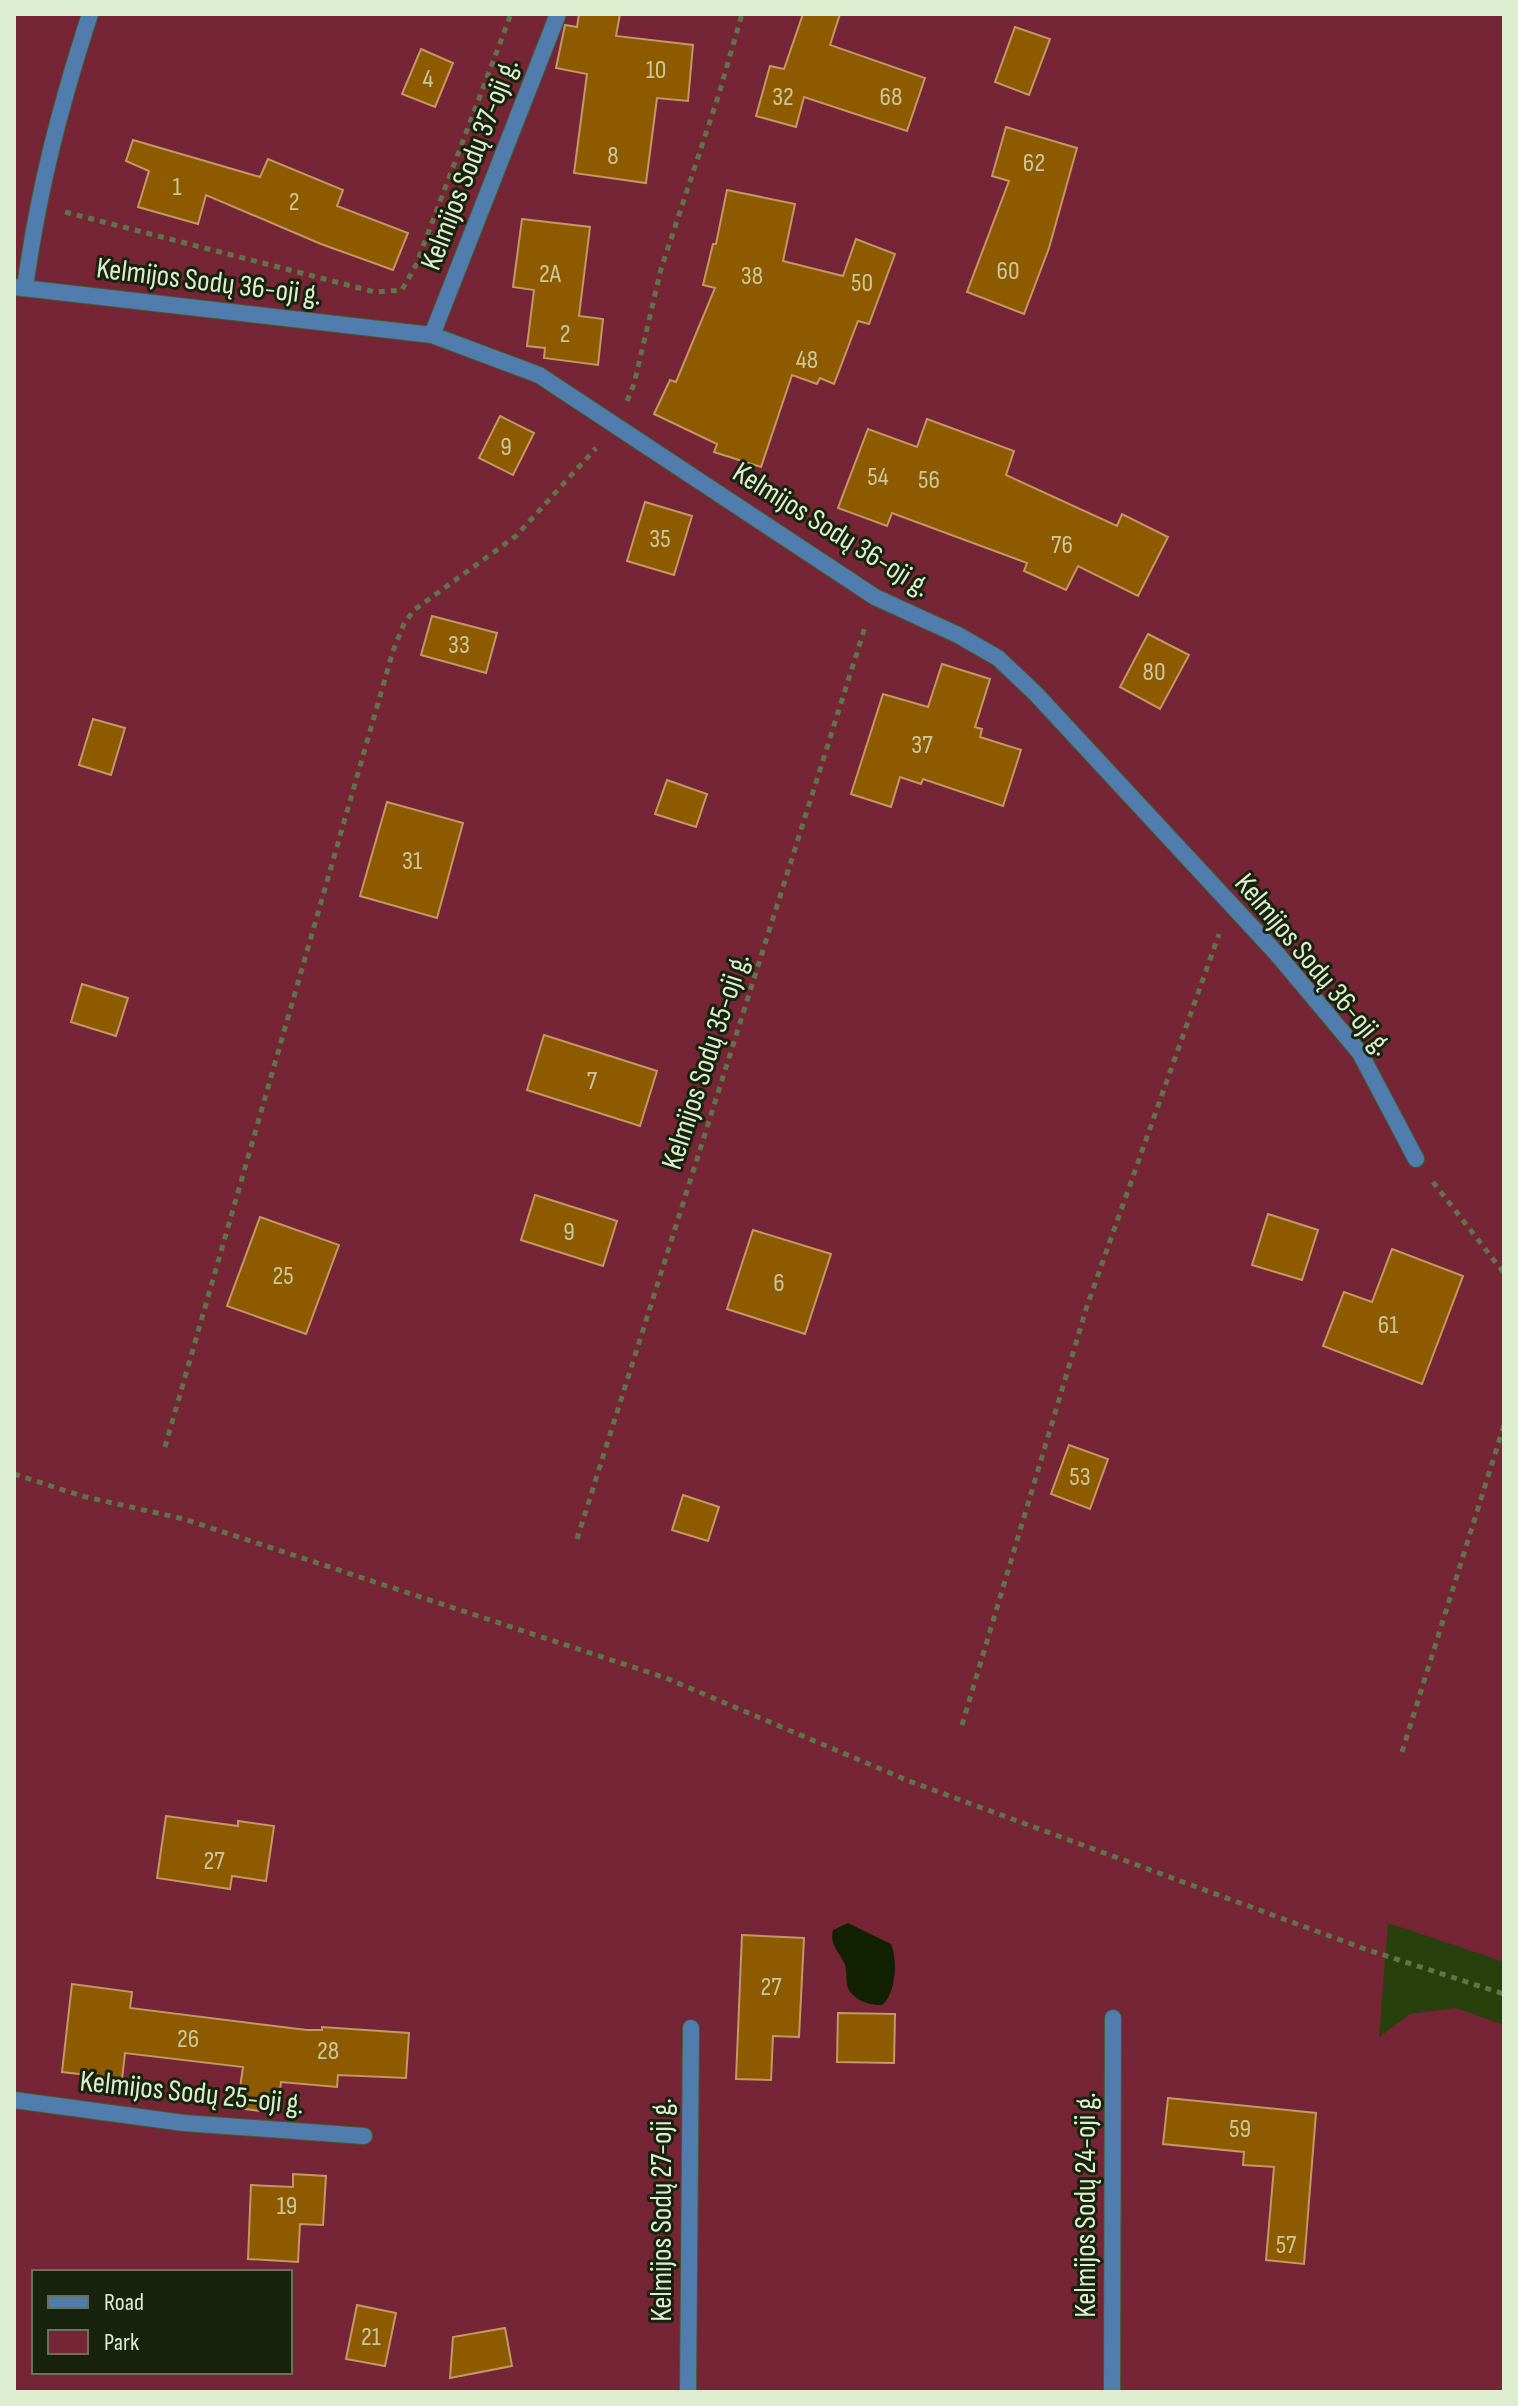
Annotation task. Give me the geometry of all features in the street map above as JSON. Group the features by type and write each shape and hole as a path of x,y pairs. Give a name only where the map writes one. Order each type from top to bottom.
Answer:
{"street":[{"path":"19,288 58,112 90,14"},
{"name":"Kelmijos Sodų 37-oji g.","path":"432,335 558,14"},
{"name":"Kelmijos Sodų 36-oji g.","path":"19,288 432,335 539,375 875,597 958,635 998,658 1036,694 1277,954 1360,1053 1416,1159"},
{"name":"Kelmijos Sodų 24-oji g.","path":"1112,2392 1113,2018"},
{"name":"Kelmijos Sodų 27-oji g.","path":"688,2392 691,2028"},
{"name":"Kelmijos Sodų 25-oji g.","path":"14,2100 184,2123 364,2136"}],"path":[{"path":"37,205 375,292 402,290 416,265 511,14"},
{"path":"165,1447 393,651 404,624 414,610 516,536 616,426 634,384 661,269 742,14"},
{"name":"Kelmijos Sodų 35-oji g.","path":"577,1539 875,597"},
{"path":"962,1725 1087,1306 1230,903"},
{"path":"1416,1159 1504,1273"},
{"path":"1402,1752 1504,1425"},
{"path":"14,1474 82,1496 184,1519 666,1678 909,1781 1365,1949 1504,1994"}],"green space":[{"path":"14,14 1504,14 1504,1962 1388,1923 1379,2037 1410,2014 1456,2008 1504,2025 1504,2392 14,2392"}],"shaded area":[{"path":"848,1923 891,1944 895,1959 894,1976 890,1993 882,2005 861,2000 849,1989 845,1965 832,1935 833,1930"}],"building":[{"path":"579,14 620,14 616,36 693,45 688,101 657,98 646,183 574,173 587,74 556,68 565,25 577,27"},
{"path":"803,14 840,14 830,45 925,78 907,131 804,97 796,127 756,116 770,66 784,69"},
{"path":"1015,27 1050,39 1029,95 995,82"},
{"path":"421,49 453,63 435,107 402,94"},
{"path":"1006,127 1077,148 1049,248 1024,314 967,292 1009,181 992,176"},
{"path":"133,140 260,177 268,159 343,190 337,206 408,233 393,270 321,244 206,195 198,224 138,207 149,171 126,161"},
{"path":"727,190 795,204 783,261 843,276 856,239 895,254 869,324 858,321 834,384 820,378 817,384 792,375 761,467 714,452 717,444 654,414 670,380 676,382 715,288 703,285 713,244 716,244"},
{"path":"522,219 590,227 579,316 603,319 598,365 544,358 545,348 527,346 534,290 513,287"},
{"path":"500,416 534,433 513,475 479,458"},
{"path":"927,419 1014,451 1006,475 1117,526 1122,514 1168,537 1138,596 1078,566 1066,590 1024,571 1027,563 892,513 887,526 838,508 868,429 917,447"},
{"path":"645,502 692,516 674,575 627,561"},
{"path":"432,616 497,633 486,673 421,655"},
{"path":"1148,634 1189,655 1160,709 1120,687"},
{"path":"942,664 990,679 975,727 982,729 980,737 1021,750 1003,806 923,779 921,784 900,777 891,807 851,794 883,694 928,707"},
{"path":"93,719 125,728 111,775 79,765"},
{"path":"667,780 707,794 696,827 655,814"},
{"path":"387,802 463,823 437,918 360,896"},
{"path":"82,984 128,998 116,1036 71,1022"},
{"path":"544,1035 657,1071 640,1126 527,1090"},
{"path":"535,1195 617,1221 603,1266 521,1240"},
{"path":"1268,1214 1318,1230 1302,1280 1252,1265"},
{"path":"260,1217 339,1245 306,1334 227,1306"},
{"path":"753,1230 831,1254 805,1334 727,1309"},
{"path":"1392,1249 1463,1276 1422,1384 1323,1346 1344,1292 1372,1302"},
{"path":"1069,1445 1108,1459 1090,1509 1051,1494"},
{"path":"683,1495 719,1507 708,1541 672,1530"},
{"path":"166,1816 238,1826 238,1821 274,1826 266,1881 232,1876 230,1889 157,1878"},
{"path":"742,1935 804,1938 799,2037 773,2036 771,2080 736,2079"},
{"path":"72,1984 132,1992 130,2008 307,2030 322,2030 322,2027 409,2033 406,2078 338,2075 337,2087 281,2082 277,2113 237,2108 243,2067 125,2053 122,2079 62,2072"},
{"path":"838,2013 895,2014 894,2063 837,2062"},
{"path":"1168,2098 1316,2113 1304,2264 1266,2260 1274,2167 1243,2165 1244,2152 1163,2144"},
{"path":"293,2174 326,2176 323,2225 300,2224 298,2262 248,2259 251,2185 293,2187"},
{"path":"357,2305 396,2313 385,2366 346,2359"},
{"path":"505,2328 512,2366 450,2378 453,2337"}]}
